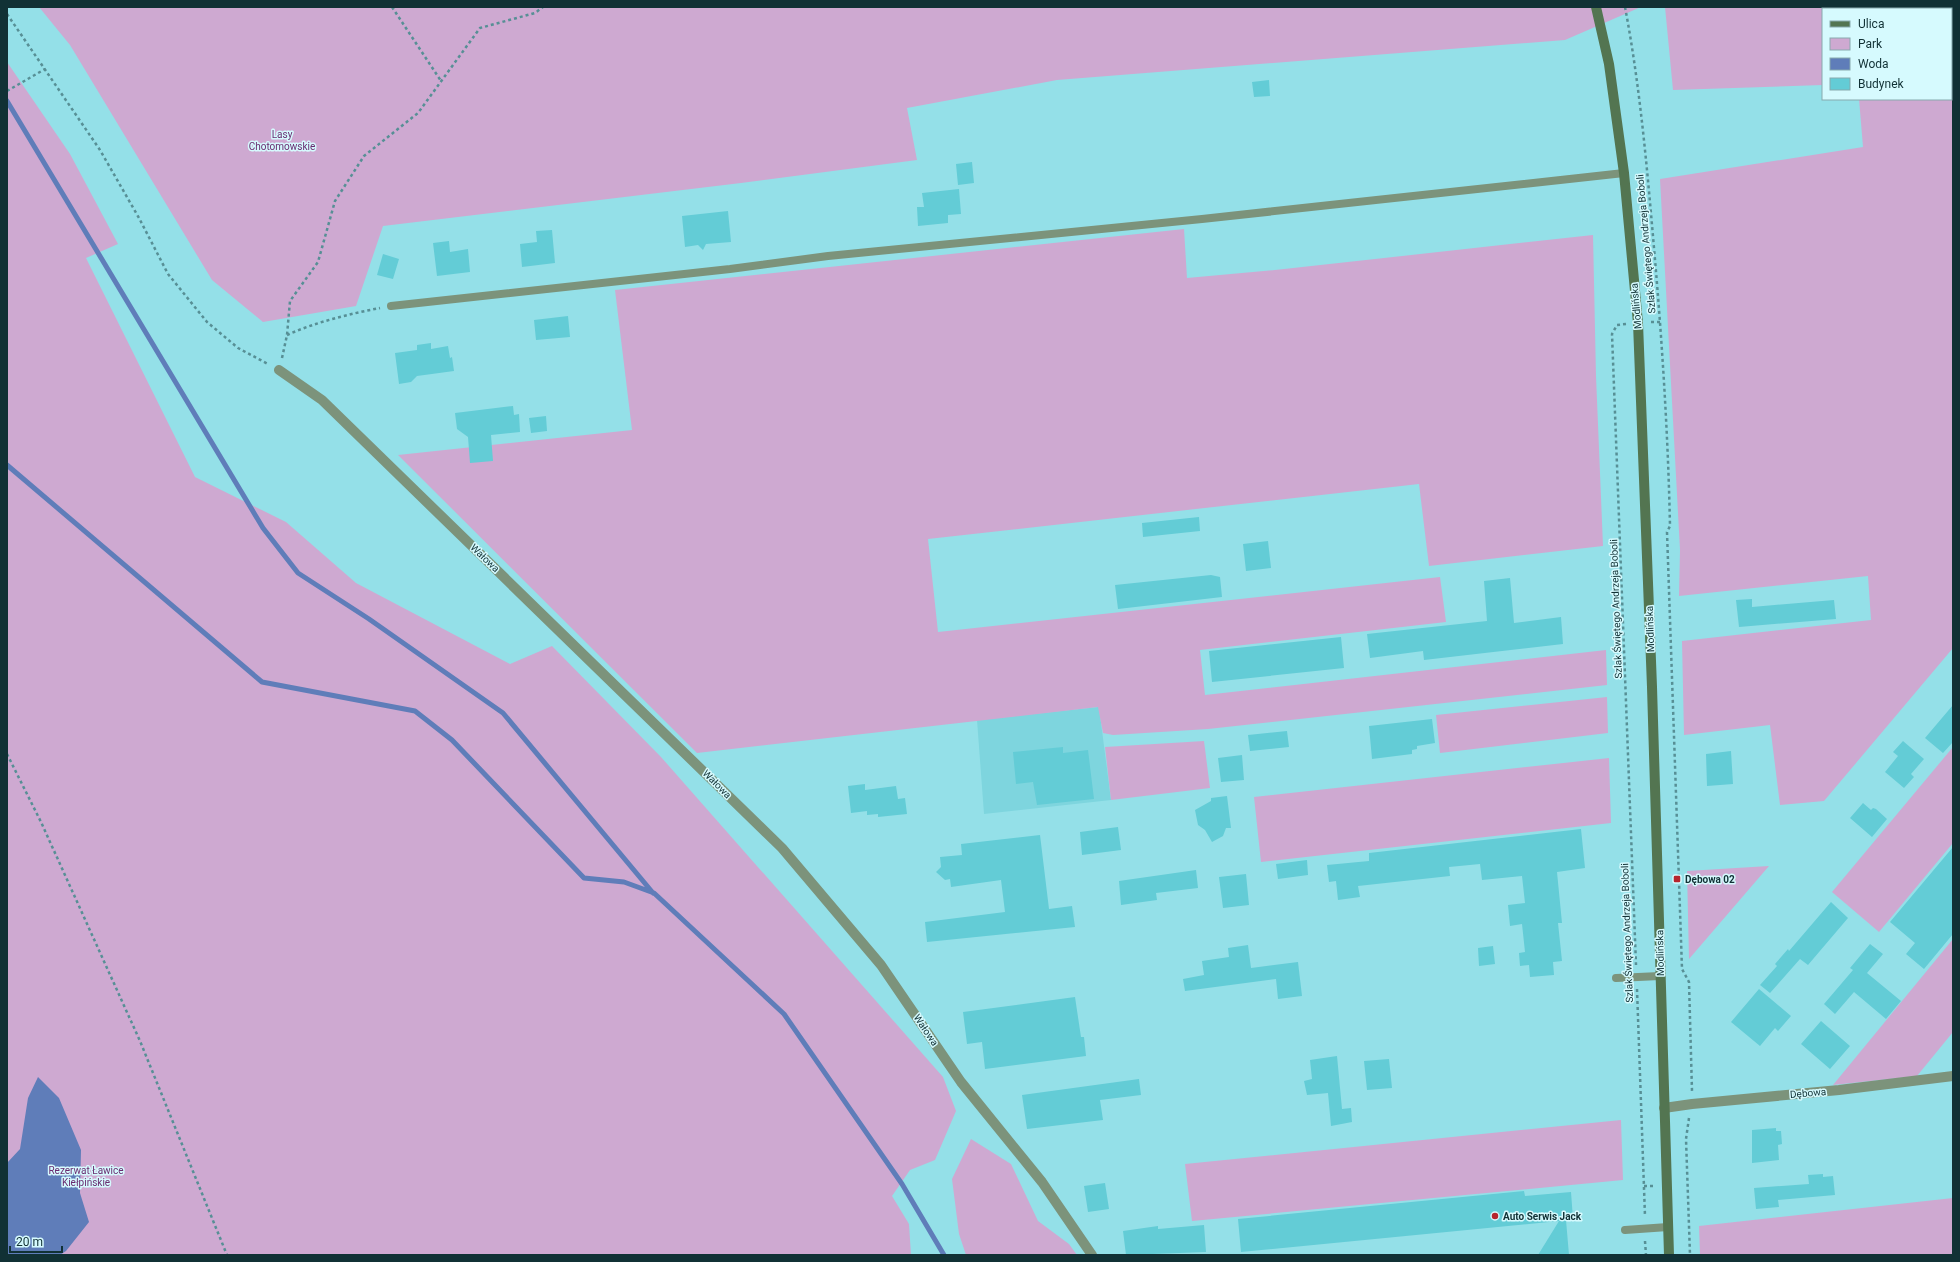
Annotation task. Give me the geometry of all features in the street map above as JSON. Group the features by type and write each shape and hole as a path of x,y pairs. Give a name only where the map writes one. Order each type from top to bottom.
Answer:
{"main road":[{"name":"Modlińska","path":"1596,7 1608,64 1624,173 1638,323 1652,686 1669,1255"}],"street":[{"name":"Wałowa","path":"279,370 322,400 782,848 881,965 961,1082 1042,1182 1092,1255"},
{"name":"Dębowa","path":"1664,1108 1839,1090 1953,1076"}],"lane":[{"path":"391,306 730,269 828,256 1202,219 1624,173"},
{"path":"1616,978 1660,976"},
{"path":"1625,1230 1668,1227"}],"path":[{"path":"392,7 441,81"},
{"path":"7,14 100,150 139,218 168,274 207,322 238,348 279,370 287,335 290,301 318,262 335,201 364,156 418,113 480,28 535,13 543,7"},
{"name":"Szlak Świętego Andrzeja Boboli","path":"1625,7 1635,64 1647,163 1660,324 1638,323 1617,325 1612,334 1637,977 1646,1255"},
{"path":"7,91 44,69"},
{"path":"287,335 303,328 327,321 391,306"},
{"path":"1660,324 1668,444 1670,526 1667,532 1680,938 1682,969 1689,982 1692,1104 1686,1139 1690,1255"},
{"path":"7,754 41,822 140,1041 227,1255"}],"shaded area":[{"path":"1099,707 1111,800 984,814 977,720"}],"green space":[{"name":"Lasy Chotomowskie","path":"39,7 1641,7 1565,40 1057,80 907,108 917,160 741,183 383,226 356,306 263,322 212,280 70,45"},
{"path":"1665,7 1953,7 1953,648 1824,801 1780,805 1770,725 1684,735 1682,641 1871,620 1868,576 1679,596 1680,550 1660,179 1863,147 1859,100 1952,100 1952,8 1822,8 1822,85 1673,90"},
{"name":"Rezerwat Ławice Kiełpińskie","path":"7,62 70,154 118,244 86,258 195,477 286,522 356,583 510,664 552,646 661,757 943,1077 956,1111 935,1160 910,1170 892,1196 909,1224 911,1255 7,1255"},
{"path":"1184,229 1187,278 1275,270 1593,235 1596,376 1603,546 1429,566 1419,484 928,539 938,632 1440,577 1446,622 1200,650 1205,695 1606,650 1607,685 1208,729 1113,735 1103,733 1098,707 697,753 398,455 632,430 615,290"},
{"path":"1607,697 1608,733 1440,753 1436,715"},
{"path":"1204,741 1210,788 1111,800 1105,747"},
{"path":"1953,747 1953,843 1879,932 1832,892"},
{"path":"1609,758 1611,823 1261,862 1254,797"},
{"path":"1769,866 1689,959 1687,871"},
{"path":"1953,939 1953,1032 1917,1076 1833,1085"},
{"path":"1621,1120 1623,1180 1192,1221 1185,1164"},
{"path":"971,1139 1011,1164 1038,1221 1069,1244 1077,1255 966,1255 959,1234 952,1179"},
{"path":"1953,1198 1953,1255 1700,1255 1699,1226"}],"water":[{"path":"38,1077 59,1098 81,1150 80,1193 89,1222 66,1251 60,1255 7,1255 7,1163 20,1149 28,1098"}],"building":[{"path":"1269,80 1270,96 1254,97 1252,82"},
{"path":"972,162 974,183 958,185 956,164"},
{"path":"959,189 961,214 948,215 948,223 918,226 917,207 924,207 922,193"},
{"path":"728,211 731,242 706,244 703,250 698,245 685,247 682,216"},
{"path":"552,230 555,263 522,267 520,244 537,242 536,231"},
{"path":"449,241 450,252 468,249 470,272 437,276 433,243"},
{"path":"383,254 399,259 393,279 377,275"},
{"path":"568,316 570,337 536,340 534,320"},
{"path":"431,343 431,349 448,346 450,358 452,357 454,371 417,376 411,382 399,384 395,353 417,350 417,345"},
{"path":"513,406 514,415 519,414 520,432 491,435 493,461 470,463 468,437 457,429 455,413"},
{"path":"546,416 547,431 531,433 529,418"},
{"path":"1199,517 1200,531 1143,537 1142,523"},
{"path":"1268,541 1271,568 1246,571 1243,544"},
{"path":"1211,575 1220,577 1222,597 1118,609 1115,585"},
{"path":"1510,578 1514,623 1561,617 1563,644 1424,660 1423,651 1370,658 1367,634 1487,621 1484,581"},
{"path":"1752,599 1752,607 1834,600 1836,619 1739,627 1736,600"},
{"path":"1341,637 1344,668 1212,682 1209,651"},
{"path":"1953,705 1953,742 1943,753 1925,738"},
{"path":"1432,719 1435,743 1417,746 1417,749 1412,750 1412,754 1372,759 1369,726"},
{"path":"1287,731 1289,747 1250,751 1248,735"},
{"path":"1903,741 1924,759 1911,774 1914,777 1904,788 1885,772 1898,756 1893,752"},
{"path":"1063,747 1063,753 1088,750 1094,799 1037,805 1033,782 1016,784 1013,752"},
{"path":"1731,751 1733,784 1707,786 1706,754"},
{"path":"1242,755 1244,780 1221,782 1218,758"},
{"path":"865,784 865,790 896,786 898,799 905,798 907,814 878,817 878,814 867,815 867,811 851,813 848,786"},
{"path":"1227,796 1231,828 1226,828 1223,836 1212,842 1205,830 1198,825 1195,810 1211,801 1211,798"},
{"path":"1863,803 1871,810 1873,808 1876,809 1887,819 1872,837 1850,818"},
{"path":"1118,827 1121,850 1082,855 1080,832"},
{"path":"1581,829 1585,868 1557,872 1562,923 1558,923 1562,961 1553,962 1554,975 1530,977 1529,965 1520,966 1519,953 1525,952 1522,924 1510,926 1508,905 1525,903 1522,876 1482,880 1480,864 1449,867 1450,876 1358,886 1360,897 1338,900 1336,881 1329,882 1327,865 1369,861 1369,853"},
{"path":"1040,835 1049,909 1072,906 1075,927 927,942 925,922 1005,912 1001,880 951,887 950,879 945,880 936,872 941,867 940,857 962,855 961,844"},
{"path":"1953,847 1953,934 1924,969 1906,954 1915,943 1890,922"},
{"path":"1307,860 1308,875 1278,879 1276,864"},
{"path":"1196,870 1198,888 1156,893 1157,900 1121,905 1119,881"},
{"path":"1246,874 1249,905 1223,908 1219,877"},
{"path":"1831,902 1848,918 1808,965 1800,959 1770,993 1760,985 1777,966 1775,964 1788,949 1789,951"},
{"path":"1870,944 1883,954 1867,973 1901,1001 1886,1019 1854,992 1835,1014 1824,1004 1853,970 1850,968"},
{"path":"1248,945 1251,968 1298,962 1302,996 1278,999 1276,979 1185,991 1183,979 1204,975 1202,961 1229,957 1228,948"},
{"path":"1493,946 1495,964 1479,966 1478,948"},
{"path":"1759,989 1791,1016 1778,1031 1775,1028 1760,1046 1731,1022"},
{"path":"1075,997 1081,1037 1084,1037 1086,1056 985,1069 982,1042 967,1044 963,1012"},
{"path":"1821,1021 1850,1046 1830,1069 1801,1044"},
{"path":"1337,1056 1342,1109 1351,1108 1352,1122 1331,1126 1328,1093 1307,1095 1304,1081 1312,1079 1310,1060"},
{"path":"1389,1059 1392,1088 1367,1090 1364,1061"},
{"path":"1139,1079 1141,1095 1100,1100 1103,1120 1027,1129 1022,1095"},
{"path":"1776,1128 1776,1131 1781,1131 1782,1144 1778,1145 1779,1160 1752,1163 1752,1130"},
{"path":"1823,1174 1823,1177 1833,1176 1835,1195 1778,1200 1779,1207 1756,1209 1754,1188 1809,1184 1808,1175"},
{"path":"1105,1183 1109,1209 1088,1212 1084,1186"},
{"path":"1524,1191 1525,1196 1571,1192 1573,1219 1566,1220 1569,1255 1538,1255 1559,1221 1241,1252 1238,1219"},
{"path":"1204,1225 1206,1252 1126,1255 1123,1231 1158,1226 1158,1229"}],"waterway":[{"path":"7,101 263,528 298,573 369,619 503,713 653,893"},
{"path":"7,465 262,682 415,711 452,740 584,878 624,882 654,893 784,1014 902,1184 944,1255"}],"place":[{"name":"Dębowa 02","path":"1677,879"},
{"name":"Auto Serwis Jack","path":"1495,1216"}]}
